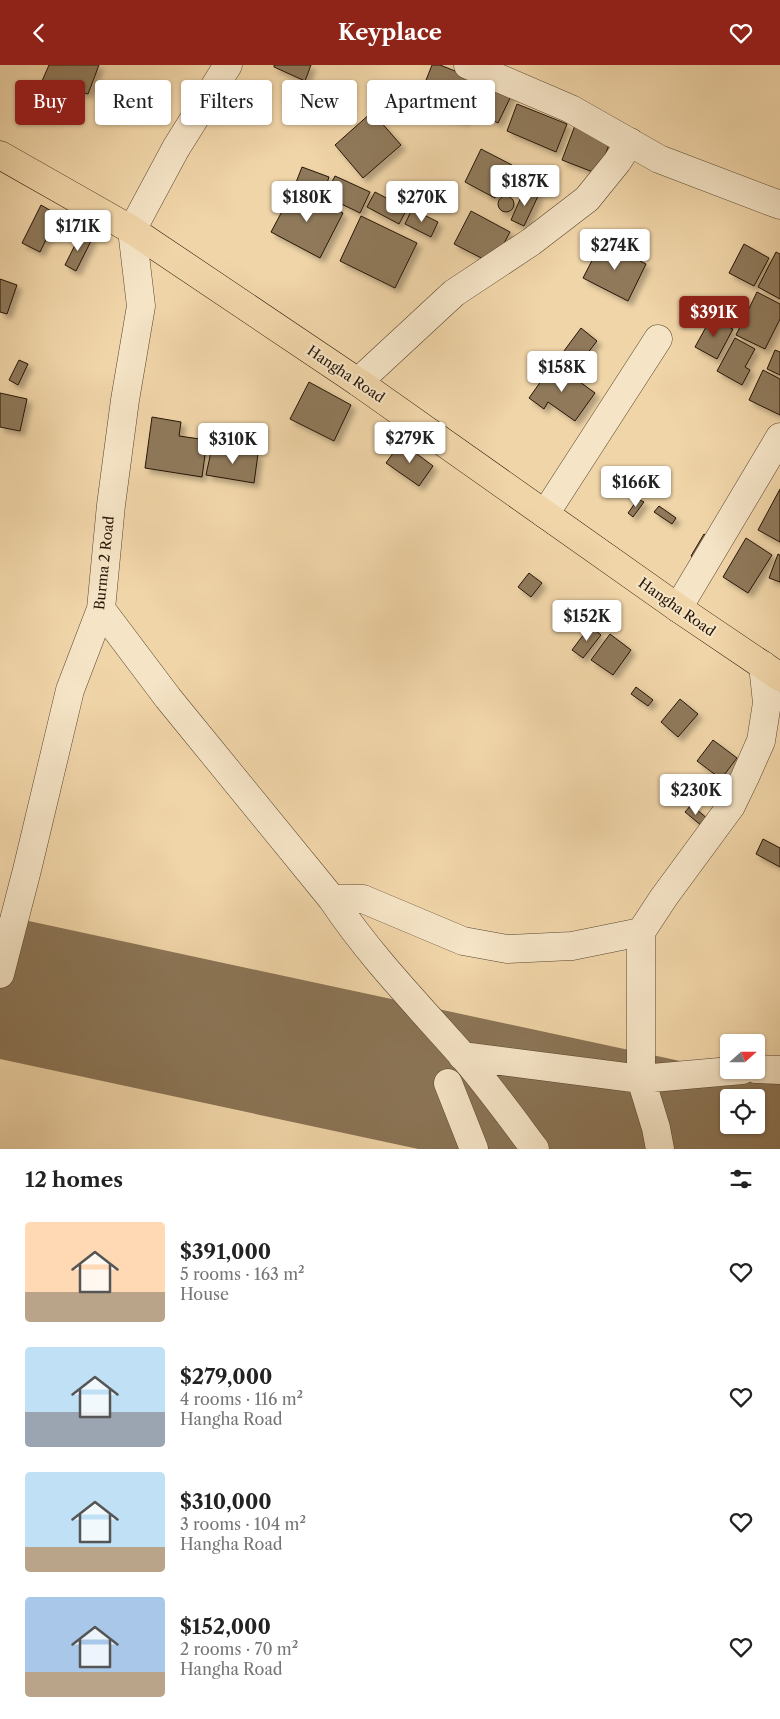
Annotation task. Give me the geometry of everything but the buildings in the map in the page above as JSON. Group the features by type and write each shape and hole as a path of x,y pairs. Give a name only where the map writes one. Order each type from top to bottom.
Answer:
{"highway":[{"name":"Hangha Road","path":"0,155 132,230 358,382 678,608 771,671"}],"street":[{"path":"132,230 176,148 228,65"},
{"path":"468,65 572,109 659,159 780,205"},
{"path":"358,382 454,293 531,242 587,199 630,143"},
{"name":"Burma 2 Road","path":"0,974 70,690 101,609 111,505 125,400 141,306 132,230"},
{"path":"545,514 658,339"},
{"path":"678,608 780,437"},
{"path":"101,609 168,698 332,899 391,977 494,1093 535,1149"},
{"path":"660,1149 656,1128 641,1079 641,932 664,897 731,806 761,741 771,671"},
{"path":"332,899 363,899 463,941 507,949 572,946 641,932"},
{"path":"462,1056 641,1079 720,1072"},
{"path":"765,1070 780,1071"},
{"path":"448,1083 474,1149"}],"runway":[{"path":"0,987 754,1149"}]}
